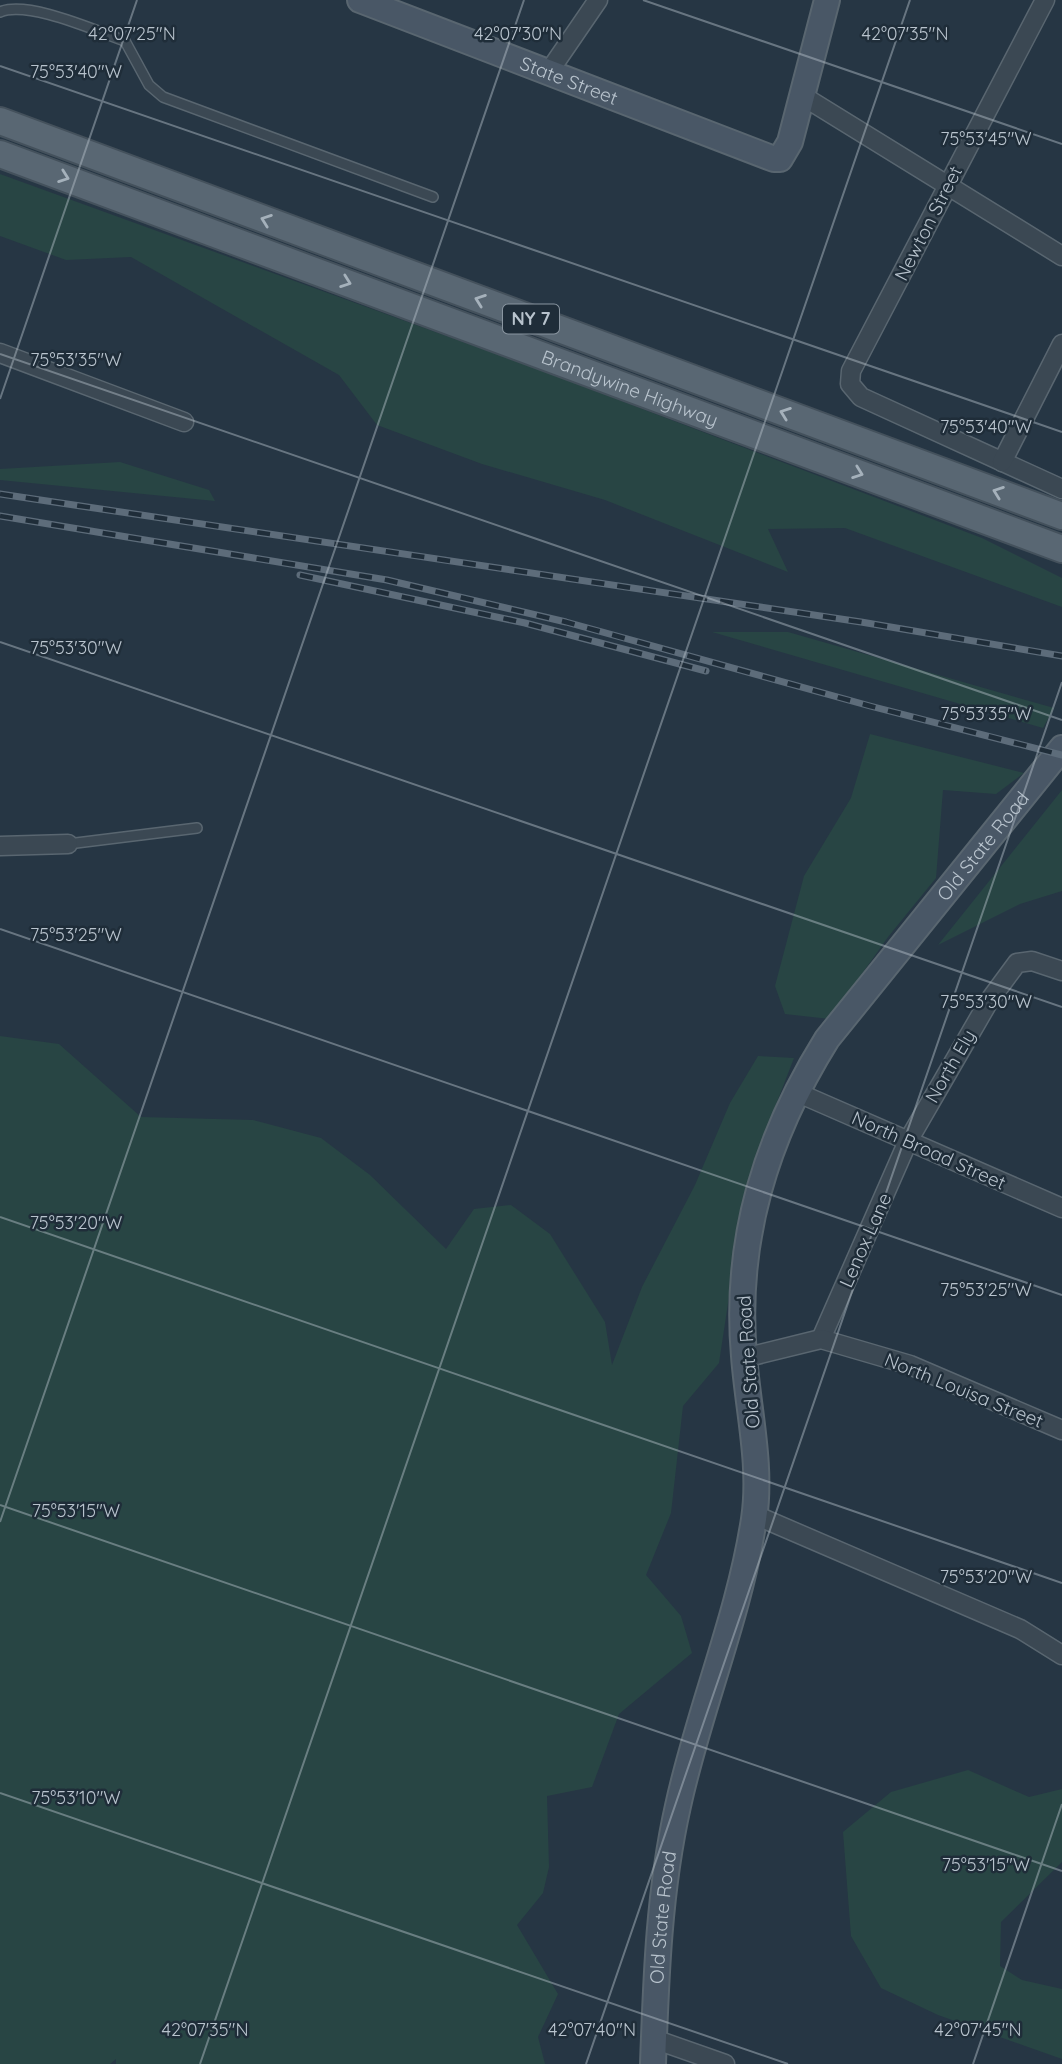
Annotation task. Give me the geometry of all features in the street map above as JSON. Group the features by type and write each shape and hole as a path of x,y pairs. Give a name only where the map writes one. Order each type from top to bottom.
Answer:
{"main road":[{"name":"Brandywine Highway","path":"0,121 1062,516"},
{"name":"Brandywine Highway","path":"0,154 1062,549"}],"street":[{"name":"State Street","path":"360,0 759,156 780,159 790,142 801,95"},
{"path":"548,73 598,0"},
{"path":"827,0 801,95 1062,256"},
{"name":"Newton Street","path":"1002,462 861,397 850,384 851,371 1045,0"},
{"path":"1062,344 1002,462 1062,489"},
{"path":"0,353 184,422"},
{"name":"Old State Road","path":"653,2064 665,1884 677,1808 704,1705 739,1595 755,1515 756,1468 744,1358 743,1284 753,1207 766,1161 796,1092 834,1030 1062,748"},
{"path":"0,846 68,844"},
{"name":"North Ely","path":"908,1141 1011,968 1032,961 1062,971"},
{"name":"North Broad Street","path":"796,1092 1062,1208"},
{"name":"Lenox Lane","path":"821,1339 908,1141"},
{"path":"744,1358 821,1339"},
{"name":"North Louisa Street","path":"821,1339 910,1365 1062,1430"},
{"path":"755,1515 1020,1629 1062,1655"},
{"path":"654,2039 725,2064"}],"lane":[{"path":"0,12 10,7 59,18 125,41 149,85 163,97 433,197"},
{"path":"68,844 197,828"}],"green space":[{"path":"0,174 540,370 982,538 1062,578 1062,607 845,528 768,529 788,572 605,500 482,464 377,425 339,375 131,257 66,260 0,236"},
{"path":"120,462 209,490 215,501 0,480 0,469"},
{"path":"712,632 788,632 1054,708 1043,728"},
{"path":"870,734 1024,773 996,794 943,790 936,878 888,937 830,1019 785,1014 775,986 804,876 851,798"},
{"path":"1062,790 1062,891 1020,904 938,945"},
{"path":"0,1036 59,1044 141,1117 253,1120 321,1138 370,1175 446,1249 474,1209 511,1205 550,1234 605,1322 612,1365 642,1287 695,1185 730,1103 758,1056 794,1058 760,1146 738,1237 719,1363 683,1406 671,1513 646,1575 681,1616 692,1653 619,1714 592,1787 547,1796 549,1867 543,1893 517,1925 558,1994 538,2037 545,2064 116,2064 116,2059 110,2064 0,2064"},
{"path":"968,1770 1029,1797 1062,1789 1062,1862 1001,1922 1000,1966 1022,1980 1062,1989 1062,2059 938,2015 881,1988 851,1936 843,1832 891,1792"}],"railway":[{"path":"0,494 861,622 1062,656"},
{"path":"0,516 387,580 566,622 870,706 1062,755"},
{"path":"300,575 525,623 706,671"}]}
